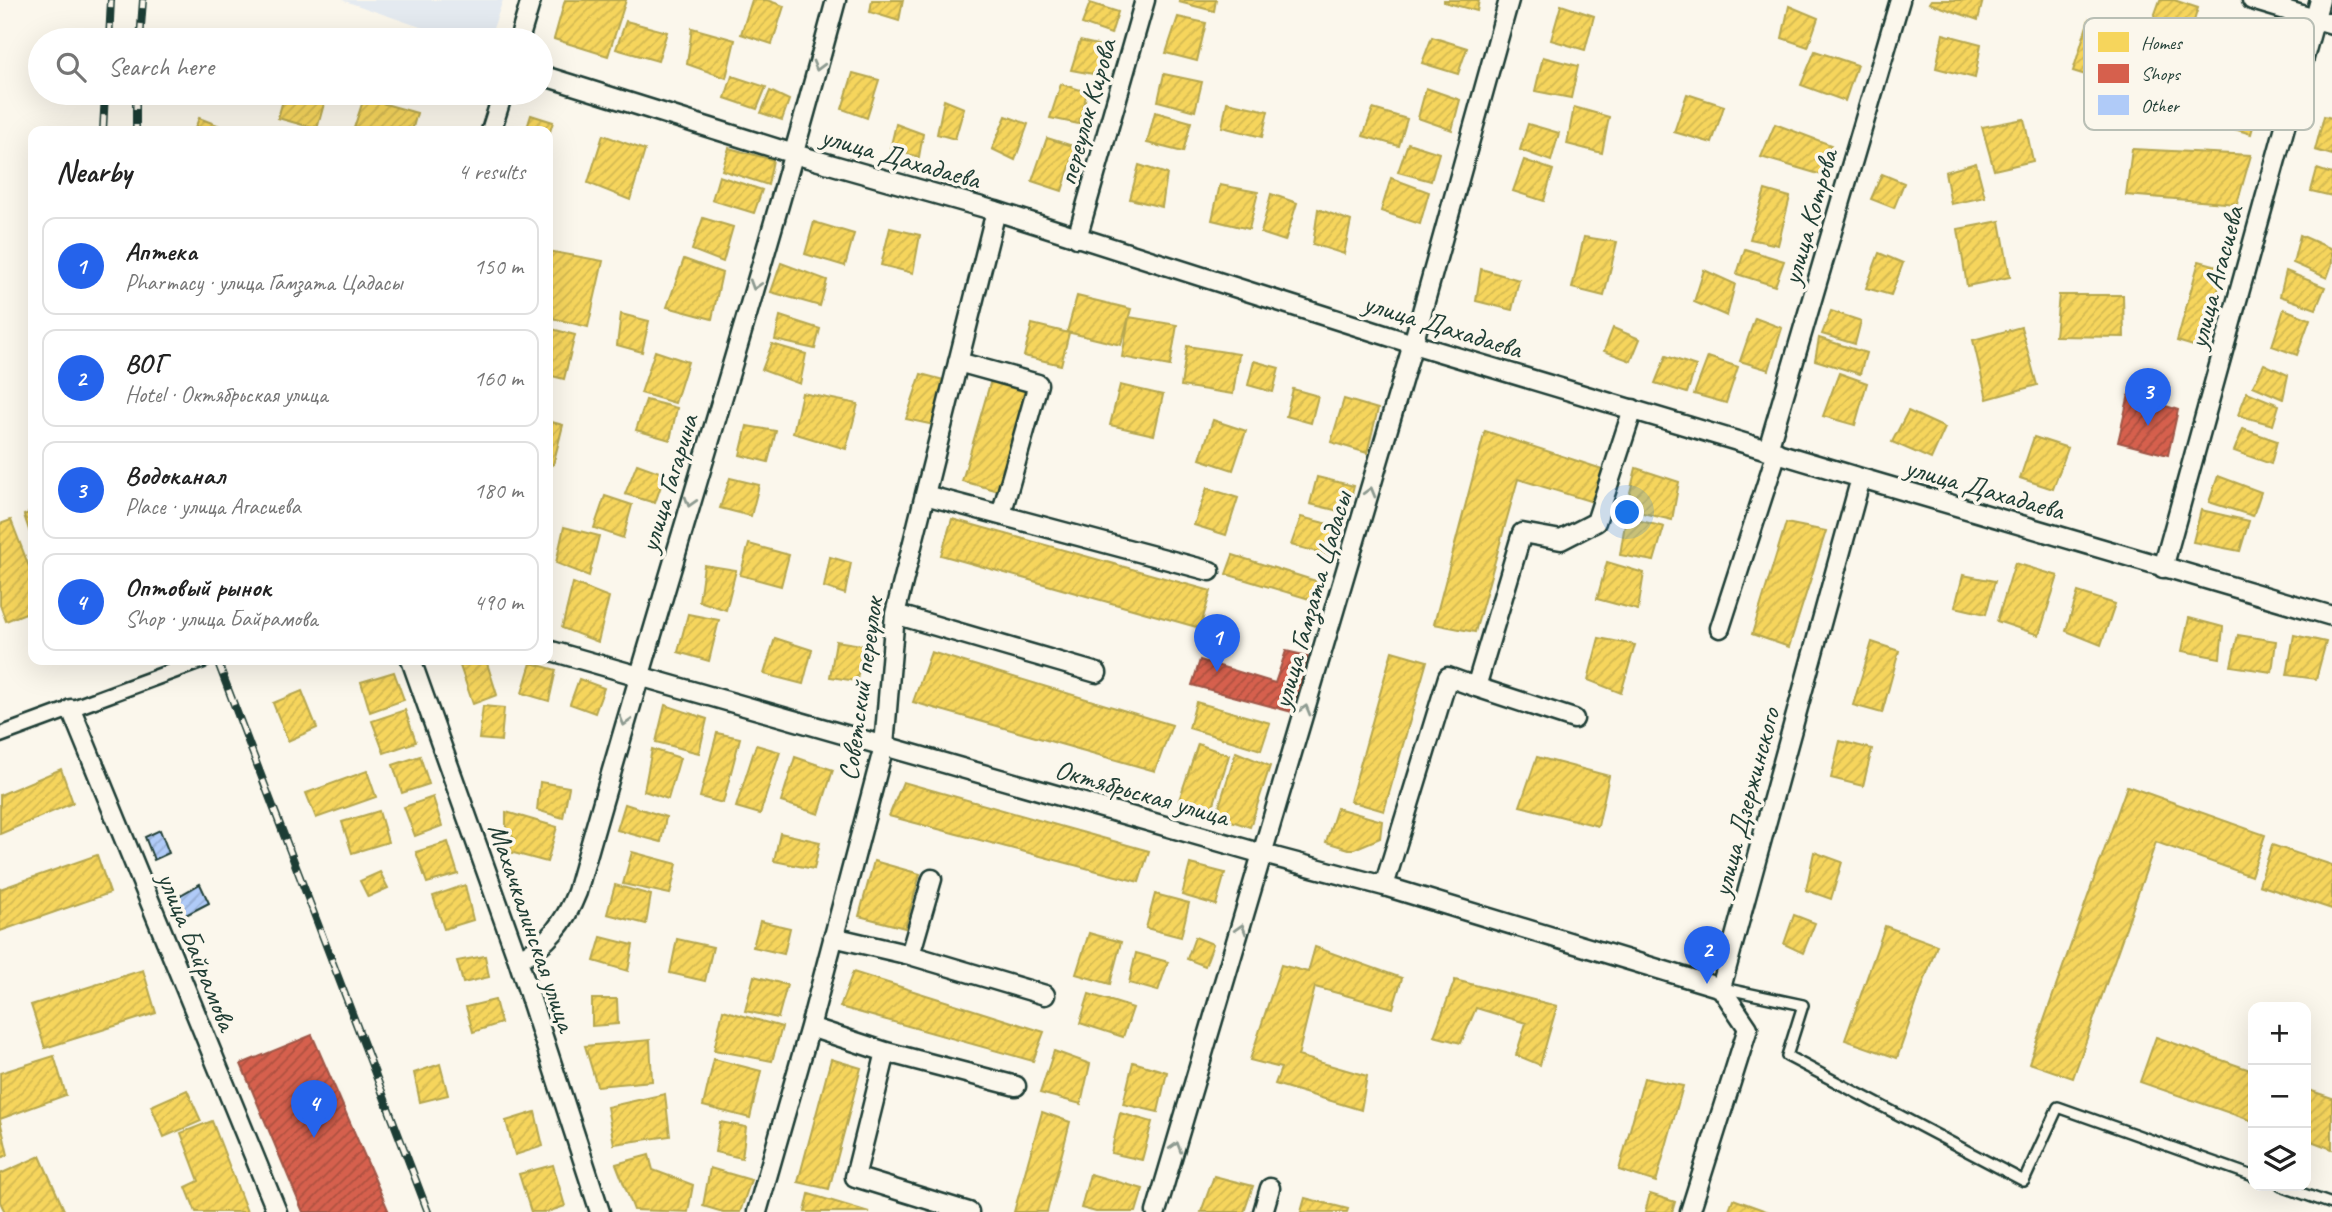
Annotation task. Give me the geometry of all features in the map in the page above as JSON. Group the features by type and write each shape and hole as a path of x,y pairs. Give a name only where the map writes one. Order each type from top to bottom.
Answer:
{"street":[{"path":"523,28 531,0"},
{"name":"улица Гагарина","path":"518,960 553,935 569,911 577,892 638,676 794,154 836,0"},
{"name":"переулок Кирова","path":"1077,238 1145,0"},
{"name":"улица Гамзата Цадасы","path":"1156,1212 1413,344 1509,0"},
{"name":"улица Котрова","path":"1720,628 1900,0"},
{"path":"2252,0 2310,18"},
{"name":"улица Агасиева","path":"2313,18 2319,0"},
{"path":"2314,19 2332,24"},
{"name":"улица Дахадаева","path":"553,79 794,154 996,211 1413,344 2332,616"},
{"path":"493,126 499,105"},
{"name":"улица Агасиева","path":"2163,568 2283,130"},
{"name":"Советский переулок","path":"757,1212 810,1027 884,746 895,614 996,211"},
{"path":"958,362 1038,384 1001,515"},
{"path":"1476,687 1522,533 1561,540 1596,522 1633,409"},
{"name":"улица Дзержинского","path":"1721,988 1861,478"},
{"path":"925,495 1210,571"},
{"path":"895,614 1097,673"},
{"name":"Октябрьская улица","path":"553,651 1384,887 1721,988"},
{"path":"0,735 190,665"},
{"name":"Махачкалинская улица","path":"413,665 518,960 600,1212"},
{"path":"1384,887 1448,677 1574,719"},
{"name":"улица Байрамова","path":"71,709 277,1212"},
{"path":"910,955 932,879"},
{"path":"833,937 910,955 1045,995"},
{"path":"1690,1212 1748,1028 1721,988"},
{"path":"810,1027 886,1052 1016,1086"},
{"path":"886,1052 855,1177 969,1212"},
{"path":"1263,1212 1270,1188"}],"lane":[{"path":"1721,988 1803,1005 1787,1056 2024,1181 2058,1107 2248,1174"},
{"path":"2295,1191 2332,1204"}],"shaded area":[{"path":"342,0 503,0 493,28 423,28"}],"building: Homes":[{"path":"565,0 626,0 608,56 554,39"},
{"path":"752,0 767,0 784,6 772,44 741,34"},
{"path":"872,0 903,0 899,21 870,12"},
{"path":"1216,0 1214,11 1179,2"},
{"path":"1444,0 1479,0 1477,11"},
{"path":"1931,0 1983,0 1978,20 1929,3"},
{"path":"2160,0 2174,0 2198,8 2195,18 2154,18"},
{"path":"1090,3 1118,12 1111,34 1082,24"},
{"path":"1561,5 1594,16 1585,50 1551,40"},
{"path":"1789,6 1818,18 1808,47 1782,38"},
{"path":"1178,17 1206,23 1197,61 1166,53"},
{"path":"626,21 667,32 658,61 616,49"},
{"path":"692,28 735,40 726,78 687,64"},
{"path":"1943,34 1981,44 1975,78 1936,68"},
{"path":"2084,35 2084,74 2073,71"},
{"path":"1432,37 1467,48 1458,74 1422,63"},
{"path":"1080,41 1106,47 1099,75 1071,70"},
{"path":"1815,51 1857,65 1845,101 1801,85"},
{"path":"1543,57 1578,66 1571,98 1535,91"},
{"path":"853,73 879,80 867,118 842,109"},
{"path":"1164,74 1202,82 1195,111 1158,101"},
{"path":"732,76 766,87 757,109 725,98"},
{"path":"1061,84 1087,92 1079,124 1050,118"},
{"path":"1426,88 1460,100 1452,130 1418,118"},
{"path":"770,91 789,100 782,120 761,113"},
{"path":"1687,94 1724,106 1712,143 1674,132"},
{"path":"944,100 964,108 955,139 937,134"},
{"path":"1227,102 1268,111 1262,137 1222,127"},
{"path":"282,105 324,105 318,126 306,126 278,118"},
{"path":"362,105 389,105 417,113 413,126 355,126"},
{"path":"1574,107 1609,117 1602,153 1567,144"},
{"path":"1373,109 1407,119 1399,146 1363,136"},
{"path":"1155,112 1191,122 1183,152 1147,143"},
{"path":"531,115 553,122 552,126 528,126"},
{"path":"1006,116 1028,124 1015,160 992,149"},
{"path":"2324,116 2332,118 2332,155 2315,150"},
{"path":"199,118 220,126 196,126"},
{"path":"2024,119 2033,161 1994,170 1982,127"},
{"path":"896,124 923,134 919,157 890,149"},
{"path":"1528,124 1559,133 1551,161 1520,150"},
{"path":"1775,124 1831,145 1822,175 1761,157"},
{"path":"603,135 645,150 630,200 588,183"},
{"path":"1047,138 1076,147 1062,191 1032,181"},
{"path":"1408,143 1439,153 1431,181 1398,172"},
{"path":"729,148 773,160 768,185 722,170"},
{"path":"2132,149 2251,155 2237,204 2126,195"},
{"path":"1524,160 1553,170 1544,201 1513,191"},
{"path":"1976,163 1985,197 1951,204 1945,172"},
{"path":"1139,165 1167,174 1162,207 1130,199"},
{"path":"2317,169 2332,174 2332,196 2311,191"},
{"path":"1882,174 1904,183 1894,208 1871,199"},
{"path":"719,176 762,190 754,213 712,200"},
{"path":"1391,178 1429,192 1420,224 1381,211"},
{"path":"1220,185 1258,192 1249,229 1212,220"},
{"path":"1765,190 1790,197 1778,245 1750,239"},
{"path":"1271,194 1297,203 1285,241 1261,233"},
{"path":"1318,209 1351,221 1344,254 1313,244"},
{"path":"703,218 733,227 723,262 692,250"},
{"path":"2000,221 2010,277 1967,286 1958,229"},
{"path":"814,222 854,234 845,266 805,254"},
{"path":"890,228 920,235 913,273 881,265"},
{"path":"2300,235 2332,249 2332,264 2327,278 2293,263"},
{"path":"1584,237 1617,242 1604,296 1572,288"},
{"path":"1745,249 1784,261 1775,286 1737,274"},
{"path":"553,252 603,261 588,327 553,318"},
{"path":"1879,253 1903,263 1891,295 1866,288"},
{"path":"684,259 722,273 712,319 667,307"},
{"path":"2199,261 2225,268 2200,348 2177,341"},
{"path":"781,263 827,280 820,306 771,292"},
{"path":"1481,269 1519,280 1512,310 1476,301"},
{"path":"1704,270 1735,284 1727,316 1694,302"},
{"path":"2286,271 2325,287 2316,309 2280,296"},
{"path":"2059,295 2123,295 2124,337 2055,336"},
{"path":"1077,296 1131,309 1121,345 1067,332"},
{"path":"2284,309 2310,319 2297,355 2272,346"},
{"path":"1831,311 1861,321 1855,344 1822,334"},
{"path":"621,314 649,321 642,352 617,345"},
{"path":"780,316 820,329 815,349 775,340"},
{"path":"1129,317 1177,325 1170,366 1122,357"},
{"path":"1755,318 1782,328 1769,370 1740,361"},
{"path":"1032,324 1069,333 1061,365 1024,356"},
{"path":"2021,327 2037,385 1987,399 1973,340"},
{"path":"1613,328 1640,339 1631,361 1604,351"},
{"path":"553,329 575,335 564,379 553,376"},
{"path":"1819,338 1866,353 1860,374 1815,360"},
{"path":"772,344 806,354 800,384 762,370"},
{"path":"1187,346 1239,354 1233,394 1181,386"},
{"path":"655,351 688,362 675,403 641,393"},
{"path":"1666,356 1696,366 1687,393 1655,383"},
{"path":"1708,357 1738,367 1726,403 1694,394"},
{"path":"1254,361 1279,368 1273,392 1248,385"},
{"path":"2264,364 2288,375 2283,399 2253,386"},
{"path":"1839,373 1867,383 1855,425 1823,416"},
{"path":"921,374 951,382 939,426 906,419"},
{"path":"991,380 1026,390 999,491 962,481"},
{"path":"1120,385 1163,395 1154,435 1110,425"},
{"path":"1293,389 1318,396 1311,423 1286,416"},
{"path":"2247,392 2279,405 2273,425 2238,415"},
{"path":"802,393 858,404 846,449 793,433"},
{"path":"1344,399 1378,409 1367,453 1331,442"},
{"path":"646,400 677,408 670,440 636,430"},
{"path":"1908,411 1945,428 1931,459 1892,442"},
{"path":"1213,420 1246,431 1233,470 1200,459"},
{"path":"553,422 563,425 553,465"},
{"path":"747,426 776,431 768,462 740,455"},
{"path":"2243,429 2277,441 2271,464 2234,451"},
{"path":"1485,431 1602,469 1593,502 1518,479 1475,632 1434,624"},
{"path":"2034,437 2068,448 2053,489 2020,478"},
{"path":"637,464 665,474 655,503 625,494"},
{"path":"1636,468 1679,482 1672,520 1626,509"},
{"path":"2218,476 2261,492 2253,516 2209,502"},
{"path":"1317,477 1354,486 1347,513 1310,504"},
{"path":"730,478 759,485 751,516 720,508"},
{"path":"1207,488 1238,498 1226,535 1194,525"},
{"path":"605,496 632,505 623,538 594,528"},
{"path":"2201,510 2249,521 2240,551 2193,542"},
{"path":"1301,517 1336,526 1329,555 1291,545"},
{"path":"1626,517 1664,527 1654,561 1620,555"},
{"path":"952,519 1211,591 1200,628 941,555"},
{"path":"11,520 28,564 28,612 6,621 0,605 0,524"},
{"path":"1786,523 1826,531 1789,647 1752,634"},
{"path":"564,527 599,536 589,576 556,563"},
{"path":"749,544 789,555 781,586 740,575"},
{"path":"1233,555 1322,583 1316,601 1226,574"},
{"path":"830,557 851,563 845,594 824,587"},
{"path":"1607,562 1644,573 1638,610 1597,599"},
{"path":"2015,563 2058,576 2039,635 1997,621"},
{"path":"704,565 736,570 726,610 699,601"},
{"path":"1963,575 1995,581 1986,614 1955,607"},
{"path":"573,583 609,597 598,642 562,628"},
{"path":"2078,592 2115,604 2101,645 2066,631"},
{"path":"688,614 719,620 709,661 678,652"},
{"path":"2189,618 2223,627 2220,658 2182,651"},
{"path":"2238,635 2276,641 2272,672 2231,666"},
{"path":"2294,635 2326,642 2316,679 2287,675"},
{"path":"775,638 812,650 803,684 764,674"},
{"path":"1599,638 1635,645 1621,693 1588,680"},
{"path":"836,641 862,645 857,681 830,677"},
{"path":"1872,642 1899,651 1882,713 1853,705"},
{"path":"1392,651 1427,661 1384,811 1350,801"},
{"path":"931,652 1172,725 1155,771 913,702"},
{"path":"488,665 497,695 473,704 460,666"},
{"path":"530,665 556,670 549,701 522,693"},
{"path":"394,672 404,700 370,712 361,682"},
{"path":"579,679 604,688 595,713 570,704"},
{"path":"302,691 317,728 288,741 273,703"},
{"path":"1196,702 1270,723 1261,750 1189,728"},
{"path":"665,705 707,719 699,753 656,742"},
{"path":"483,706 504,708 501,741 479,739"},
{"path":"405,710 416,742 384,753 372,721"},
{"path":"717,733 740,738 723,803 700,797"},
{"path":"1840,741 1872,749 1863,786 1831,778"},
{"path":"1198,744 1229,755 1212,810 1179,800"},
{"path":"756,745 780,752 760,814 736,807"},
{"path":"652,749 680,758 668,799 644,791"},
{"path":"1236,752 1270,766 1250,827 1216,816"},
{"path":"420,756 429,784 402,793 393,765"},
{"path":"795,757 833,770 819,814 781,802"},
{"path":"1537,757 1609,776 1598,826 1520,806"},
{"path":"61,769 73,803 0,834 0,795"},
{"path":"367,771 376,797 316,818 306,793"},
{"path":"540,782 569,787 563,818 537,810"},
{"path":"903,782 1149,851 1139,882 889,816"},
{"path":"2127,786 2265,835 2251,876 2156,842 2073,1078 2029,1063"},
{"path":"433,797 442,826 415,836 404,807"},
{"path":"625,804 666,817 661,842 617,830"},
{"path":"1337,808 1382,821 1380,838 1352,850 1326,842"},
{"path":"379,811 388,842 352,853 342,822"},
{"path":"506,812 557,827 547,862 510,852 514,838 506,830"},
{"path":"780,833 820,842 814,869 774,861"},
{"path":"448,842 458,874 427,883 416,852"},
{"path":"2272,845 2332,865 2332,909 2259,885"},
{"path":"632,852 677,864 670,894 623,884"},
{"path":"1814,852 1842,862 1831,899 1806,890"},
{"path":"97,855 110,893 0,931 0,889"},
{"path":"874,861 920,874 905,928 859,916"},
{"path":"1190,864 1225,873 1216,905 1182,895"},
{"path":"380,872 388,888 368,897 360,881"},
{"path":"465,885 473,920 444,929 433,896"},
{"path":"615,885 651,895 646,924 607,914"},
{"path":"1155,894 1189,903 1181,937 1146,928"},
{"path":"1794,915 1815,923 1803,953 1784,944"},
{"path":"760,921 790,928 784,954 753,947"},
{"path":"1885,926 1937,945 1897,1058 1845,1040"},
{"path":"1089,933 1121,942 1110,984 1076,974"},
{"path":"601,937 633,945 628,971 594,961"},
{"path":"1195,937 1213,944 1205,966 1187,959"},
{"path":"677,939 713,947 705,981 670,973"},
{"path":"1315,947 1402,978 1393,1008 1315,987 1298,1056 1367,1076 1361,1110 1275,1084 1281,1068 1250,1060 1281,965 1308,972"},
{"path":"1136,953 1168,962 1158,991 1129,983"},
{"path":"485,956 489,977 463,983 457,961"},
{"path":"143,970 156,1013 45,1048 31,1005"},
{"path":"853,972 1044,1032 1033,1061 840,1007"},
{"path":"754,976 787,985 778,1018 745,1011"},
{"path":"1455,980 1557,1006 1540,1065 1516,1055 1526,1023 1476,1008 1461,1043 1434,1036"},
{"path":"1089,994 1133,1008 1123,1037 1080,1023"},
{"path":"592,999 617,999 618,1024 592,1026"},
{"path":"495,1000 501,1023 473,1032 466,1007"},
{"path":"723,1010 782,1027 772,1061 714,1050"},
{"path":"2156,1037 2248,1069 2248,1119 2140,1082"},
{"path":"650,1040 652,1081 597,1086 585,1046"},
{"path":"1054,1051 1090,1064 1081,1104 1040,1093"},
{"path":"54,1056 66,1095 0,1119 0,1073"},
{"path":"714,1059 761,1071 750,1118 703,1106"},
{"path":"831,1059 861,1068 829,1189 798,1182"},
{"path":"1133,1062 1167,1072 1158,1112 1123,1104"},
{"path":"440,1064 448,1095 420,1102 414,1073"},
{"path":"1644,1078 1683,1086 1656,1182 1619,1170"},
{"path":"187,1090 201,1121 164,1137 151,1106"},
{"path":"2311,1091 2332,1098 2332,1149 2311,1141"},
{"path":"665,1094 670,1136 614,1144 607,1107"},
{"path":"535,1112 543,1146 515,1155 506,1121"},
{"path":"1042,1112 1070,1122 1047,1212 1014,1212"},
{"path":"1120,1113 1152,1122 1142,1160 1111,1153"},
{"path":"0,1120 8,1155 0,1158"},
{"path":"212,1121 247,1212 196,1212 186,1187 199,1181 181,1133"},
{"path":"720,1122 746,1127 742,1158 715,1152"},
{"path":"649,1155 653,1170 693,1185 688,1212 634,1210 616,1164"},
{"path":"40,1156 65,1212 5,1212 0,1202 0,1174"},
{"path":"553,1165 565,1206 547,1212 531,1212 519,1174"},
{"path":"710,1168 751,1180 740,1212 723,1212 703,1206"},
{"path":"1090,1174 1143,1189 1136,1212 1096,1212 1081,1208"},
{"path":"1214,1176 1253,1186 1244,1212 1201,1212"},
{"path":"809,1194 869,1212 805,1212"},
{"path":"1650,1194 1675,1202 1672,1212 1645,1212"},
{"path":"1305,1198 1348,1209 1347,1212 1301,1212"},
{"path":"1733,1199 1769,1212 1728,1212"}],"building: Shops":[{"path":"2129,394 2178,410 2168,455 2118,442"},
{"path":"1286,651 1308,656 1292,712 1192,685 1200,660 1275,683"},
{"path":"312,1035 389,1212 303,1212 241,1064"}],"building: Other":[{"path":"160,830 169,853 154,860 145,837"},
{"path":"200,884 209,903 180,918 172,900"}],"railway":[{"path":"110,28 111,0"},
{"path":"141,28 143,0"},
{"path":"103,126 104,105"},
{"path":"136,105 136,126"},
{"path":"219,665 428,1212"}],"place":[{"name":"Водоканал","path":"2148,426"},
{"name":"Аптека","path":"1217,672"},
{"name":"ВОГ","path":"1707,984"},
{"name":"Оптовый рынок","path":"314,1138"}]}
